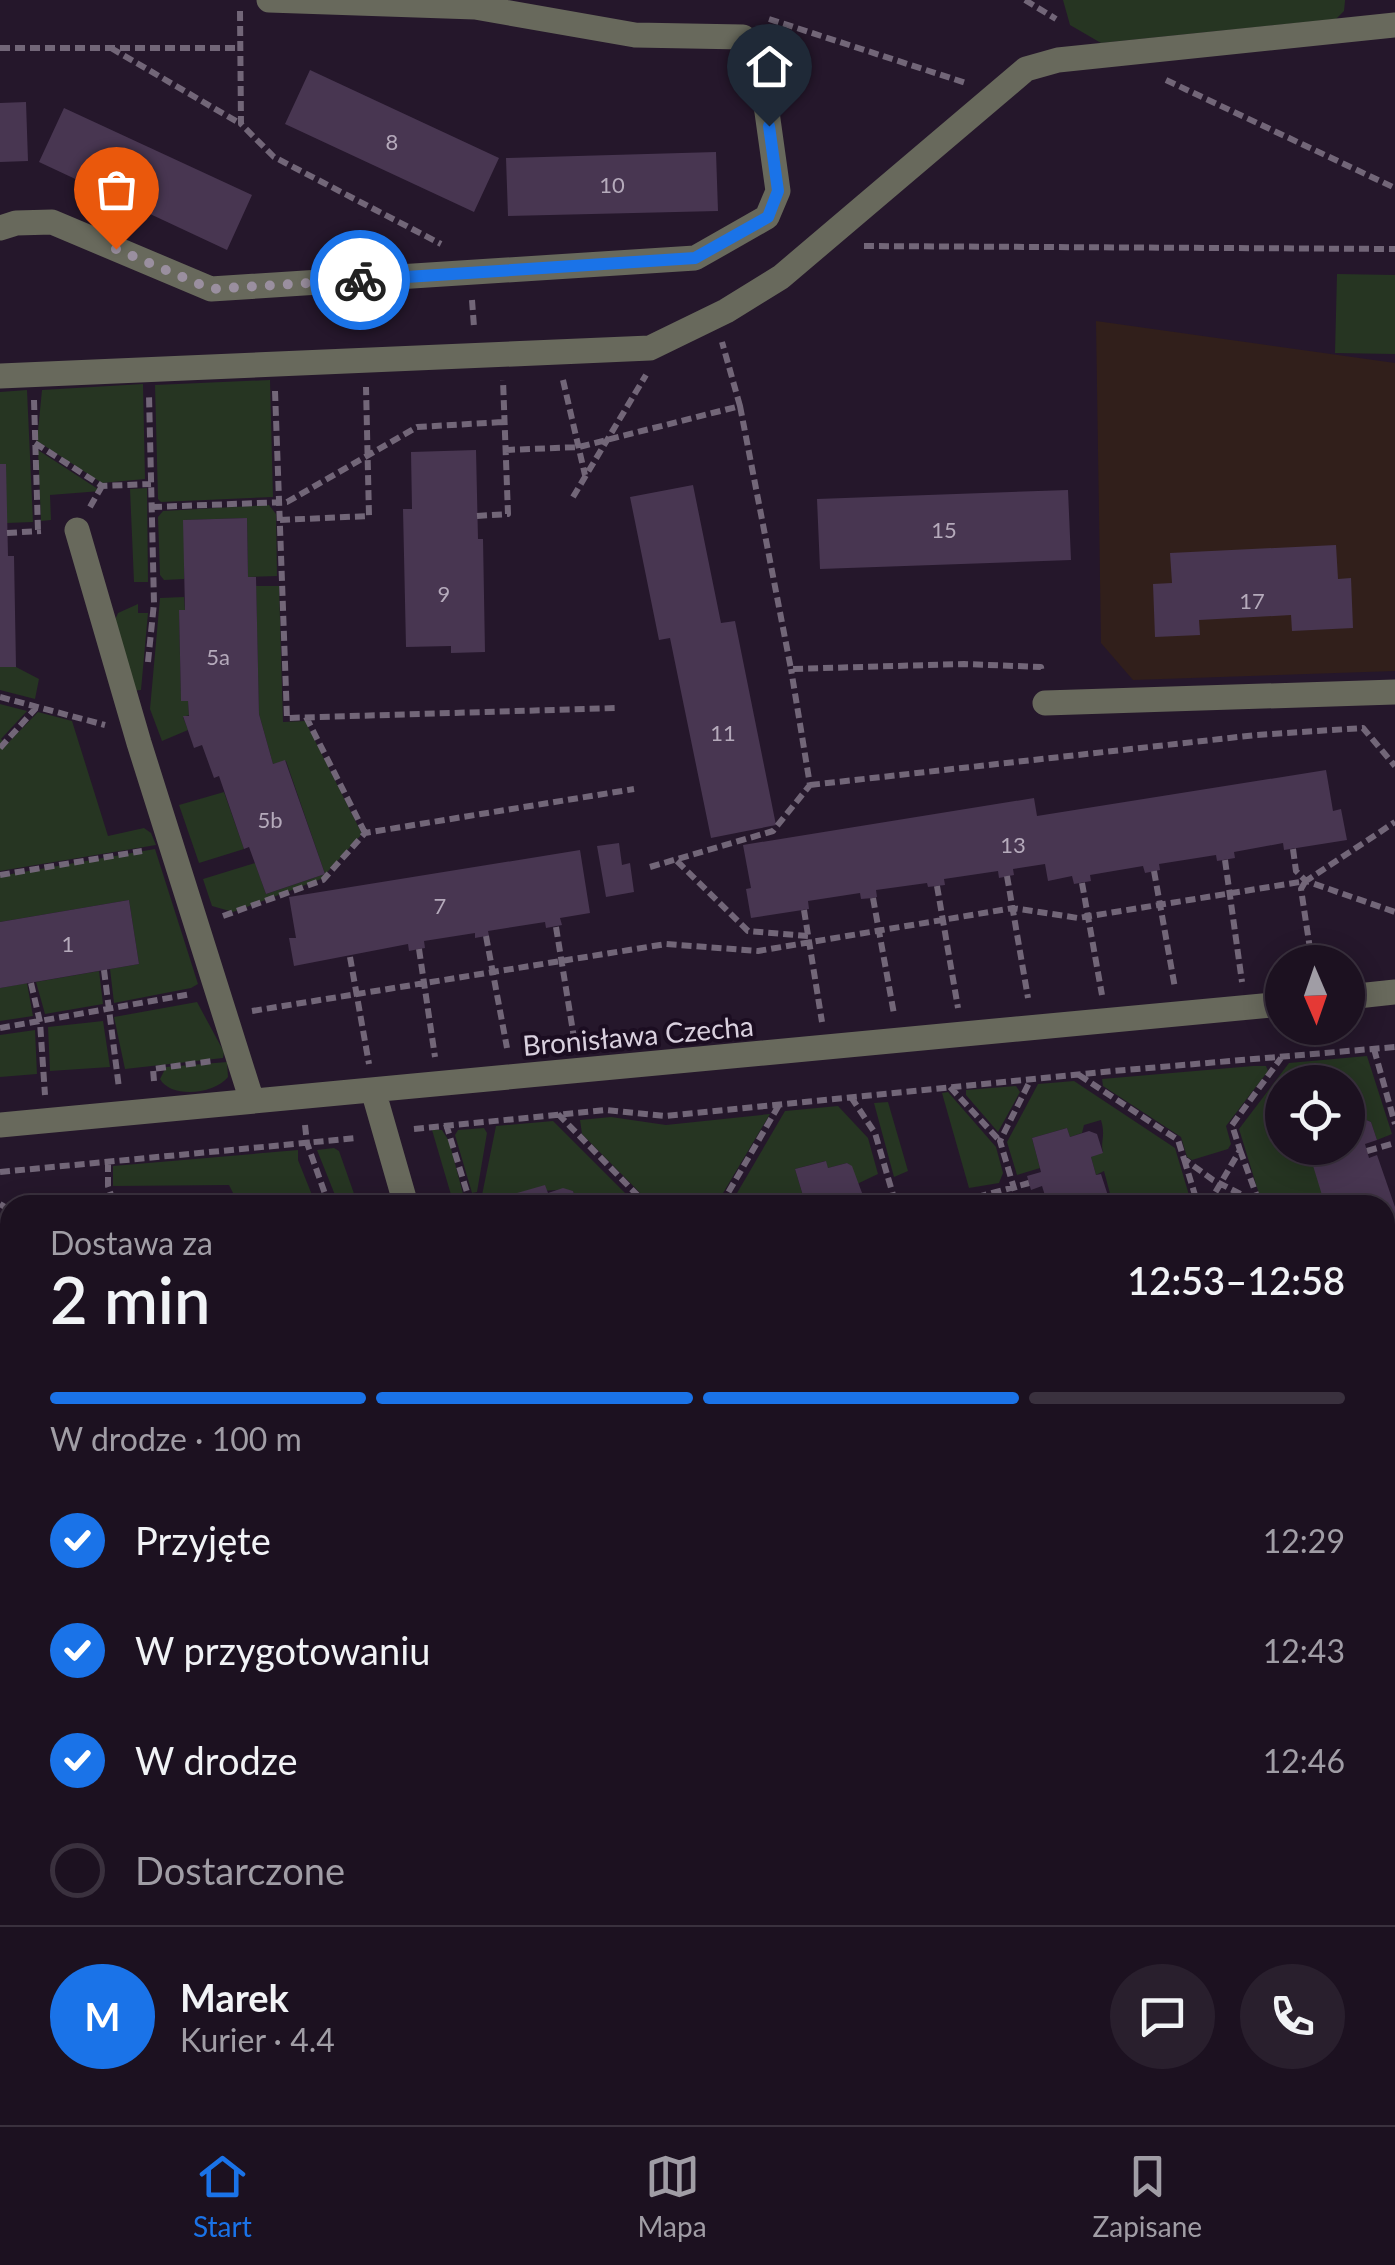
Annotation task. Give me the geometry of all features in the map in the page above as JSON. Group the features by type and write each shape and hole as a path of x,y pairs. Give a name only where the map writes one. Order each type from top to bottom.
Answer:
{"street":[{"path":"0,228 16,223 52,222 211,289 695,258 768,217 778,191 760,62 744,38 634,35 495,6 268,0"},
{"path":"0,376 650,348 716,316 781,277 1026,69 1058,60 1395,25"},
{"path":"77,530 252,1101"},
{"path":"1046,702 1395,692"},
{"path":"1365,995 1395,992"},
{"name":"Bronisława Czecha","path":"0,1124 1265,1006"},
{"path":"373,1090 403,1195"}],"path":[{"path":"240,0 241,124"},
{"path":"1025,0 1056,20"},
{"path":"754,14 988,101"},
{"path":"0,48 240,48"},
{"path":"110,48 241,124 274,157 441,244 470,272 474,330"},
{"path":"1165,80 1395,188"},
{"path":"818,246 1395,249"},
{"path":"716,316 740,406 810,785"},
{"path":"573,497 667,340"},
{"path":"557,352 586,476"},
{"path":"477,516 508,514 503,354"},
{"path":"280,520 369,516 366,360"},
{"path":"274,364 287,718 617,708"},
{"path":"146,672 154,602 148,369"},
{"path":"33,374 38,531"},
{"path":"505,450 579,447 740,406"},
{"path":"152,506 286,502 417,427 504,422"},
{"path":"35,443 102,486 152,484"},
{"path":"791,668 964,664 1041,667 1046,702"},
{"path":"0,698 136,732"},
{"path":"0,748 37,707"},
{"path":"306,717 364,833"},
{"path":"650,867 774,832 810,785 1256,735 1363,728 1395,766"},
{"path":"198,924 323,880 364,833 634,788"},
{"path":"1309,945 1301,889 1306,881 1395,822"},
{"path":"0,875 173,845"},
{"path":"1292,849 1296,871 1306,881 1395,912"},
{"path":"676,860 748,931 808,939"},
{"path":"1224,860 1245,1008"},
{"path":"1154,871 1180,1014"},
{"path":"1007,876 1033,1028"},
{"path":"226,1016 666,944 758,950 1013,908 1078,918 1306,881"},
{"path":"1082,882 1105,1021"},
{"path":"937,886 962,1034"},
{"path":"873,898 899,1040"},
{"path":"804,910 826,1047"},
{"path":"556,927 579,1071"},
{"path":"486,936 513,1077"},
{"path":"419,949 439,1084"},
{"path":"350,957 373,1090"},
{"path":"104,970 122,1114"},
{"path":"32,982 40,1022 46,1120"},
{"path":"0,1028 218,988"},
{"path":"0,1172 307,1144 446,1124 606,1110 666,1116 1395,1047"},
{"path":"1374,1049 1395,1124"},
{"path":"157,1110 153,1069 238,1055"},
{"path":"1257,1195 1232,1125 1282,1057"},
{"path":"1079,1075 1178,1140 1195,1195"},
{"path":"1000,1141 1031,1080"},
{"path":"950,1087 1000,1141 1016,1195"},
{"path":"302,1096 307,1144 325,1195"},
{"path":"851,1097 875,1132 893,1195"},
{"path":"727,1195 780,1104"},
{"path":"558,1114 637,1195"},
{"path":"446,1124 469,1195"},
{"path":"1367,1151 1395,1143"},
{"path":"1214,1195 1240,1150"},
{"path":"1184,1159 1242,1195"},
{"path":"108,1162 111,1195"},
{"path":"983,1195 1029,1183"}],"shaded area":[{"path":"1096,321 1395,363 1395,671 1133,680 1101,643"}],"green space":[{"path":"1063,0 1345,1 1344,11 1336,19 1101,43 1070,25"},
{"path":"1337,274 1395,275 1395,354 1335,353"},
{"path":"270,380 273,497 161,502 155,385"},
{"path":"143,384 145,479 102,483 37,441 42,390"},
{"path":"27,390 33,522 7,523 0,464 0,392"},
{"path":"38,450 101,491 50,495 51,520 41,521"},
{"path":"147,488 148,582 134,582 130,489"},
{"path":"269,505 276,514 277,576 248,577 247,518 184,520 184,579 164,580 160,575 158,517 163,511"},
{"path":"256,586 279,586 283,722 305,721 362,834 321,879 233,912 212,906 203,879 255,863 266,894 325,874 286,761 273,764 259,714"},
{"path":"184,597 185,610 179,611 181,700 188,701 189,715 183,717 188,730 162,741 150,709 160,598"},
{"path":"138,604 138,613 148,613 141,690 131,691 114,622 118,613"},
{"path":"0,667 16,667 39,679 35,699 0,690"},
{"path":"0,704 27,711 1,739 7,744 38,712 72,721 108,836 144,828 156,845 0,871"},
{"path":"224,792 244,849 199,863 179,805"},
{"path":"155,849 198,984 191,988 114,1003 110,969 139,964 129,900 0,922 0,876"},
{"path":"99,971 103,1004 45,1014 36,982"},
{"path":"27,983 33,1016 0,1021 0,988"},
{"path":"197,1002 224,1052 223,1058 125,1069 114,1017"},
{"path":"103,1021 110,1067 50,1071 48,1027"},
{"path":"35,1030 37,1074 0,1077 0,1035"},
{"path":"1367,1056 1392,1134 1377,1140 1371,1122 1365,1119 1365,1065 1287,1065"},
{"path":"227,1062 228,1077 204,1090 173,1090 160,1079 166,1067"},
{"path":"1265,1066 1265,1075 1226,1126 1231,1144 1228,1149 1192,1160 1187,1157 1181,1137 1103,1086 1102,1079"},
{"path":"1074,1081 1175,1148 1189,1195 1110,1195 1104,1171 1096,1175 1091,1157 1103,1152 1101,1120 1084,1125 1082,1133 1070,1137 1067,1128 1032,1138 1040,1168 1017,1175 1007,1142 1038,1084"},
{"path":"1016,1086 1020,1092 998,1132 966,1095 966,1090"},
{"path":"948,1092 996,1147 1003,1173 999,1183 969,1188 942,1093"},
{"path":"1265,1095 1265,1165 1320,1165 1324,1195 1260,1195 1239,1129"},
{"path":"888,1102 908,1171 894,1177 874,1103"},
{"path":"838,1106 868,1138 878,1174 857,1184 847,1163 828,1168 825,1161 795,1169 803,1195 736,1195 785,1111"},
{"path":"770,1114 722,1195 642,1195 582,1134 580,1120 611,1117 666,1125"},
{"path":"553,1121 627,1195 574,1195 573,1191 559,1190 482,1195 496,1126"},
{"path":"484,1128 487,1133 477,1192 472,1193 455,1135 458,1130"},
{"path":"432,1130 442,1130 449,1141 463,1195 451,1195"},
{"path":"298,1150 312,1195 234,1195 229,1185 113,1186 113,1166"},
{"path":"317,1150 339,1151 354,1195 335,1195"}],"building":[{"path":"310,70 499,158 474,212 285,124"},
{"path":"26,102 28,161 0,162 0,103"},
{"path":"64,108 252,195 227,250 39,162"},
{"path":"716,152 718,211 508,216 506,158"},
{"path":"476,450 478,539 483,539 485,652 451,653 451,646 406,647 403,509 412,509 411,452"},
{"path":"0,464 6,464 8,556 14,556 16,667 0,667"},
{"path":"693,485 721,623 735,621 776,825 711,838 670,638 659,640 630,497"},
{"path":"1068,490 1071,560 820,569 817,499"},
{"path":"247,518 248,577 256,577 259,714 273,764 285,760 325,874 266,894 249,847 244,849 219,776 214,778 202,745 194,748 183,716 189,716 188,701 181,701 179,610 185,610 183,520"},
{"path":"1336,545 1338,579 1351,578 1353,628 1292,631 1291,615 1199,620 1200,635 1155,637 1153,584 1172,583 1170,553"},
{"path":"1326,770 1333,811 1341,809 1347,840 1284,850 1283,843 1234,852 1235,858 1217,861 1216,855 1159,864 1160,870 1145,873 1143,866 1090,875 1091,881 1074,884 1072,876 1048,881 1045,864 1013,869 1014,875 999,878 998,871 944,879 945,885 928,887 927,883 876,890 877,897 873,898 861,899 860,893 808,901 809,909 751,918 746,889 751,888 743,845 1034,798 1037,816"},
{"path":"619,843 622,865 630,863 634,892 606,897 597,846"},
{"path":"580,850 590,913 560,918 562,925 546,928 545,922 488,931 489,936 475,938 475,933 424,941 425,948 409,951 408,944 294,966 289,938 296,938 289,897"},
{"path":"129,900 139,964 0,988 0,922"},
{"path":"1365,1119 1371,1122 1377,1140 1365,1144"},
{"path":"1067,1128 1070,1137 1089,1131 1097,1134 1103,1153 1091,1157 1108,1195 1045,1195 1042,1186 1031,1190 1027,1176 1041,1172 1032,1138"},
{"path":"1365,1144 1369,1158 1377,1155 1391,1195 1322,1195 1313,1165 1365,1165"},
{"path":"826,1161 828,1168 847,1163 852,1166 863,1195 803,1195 795,1169"},
{"path":"545,1185 548,1193 563,1188 574,1195 510,1195"}],"way so far":[{"path":"116,249 211,289 360,280"}],"route":[{"path":"360,280 695,258 768,217 778,191 769,126"}]}
